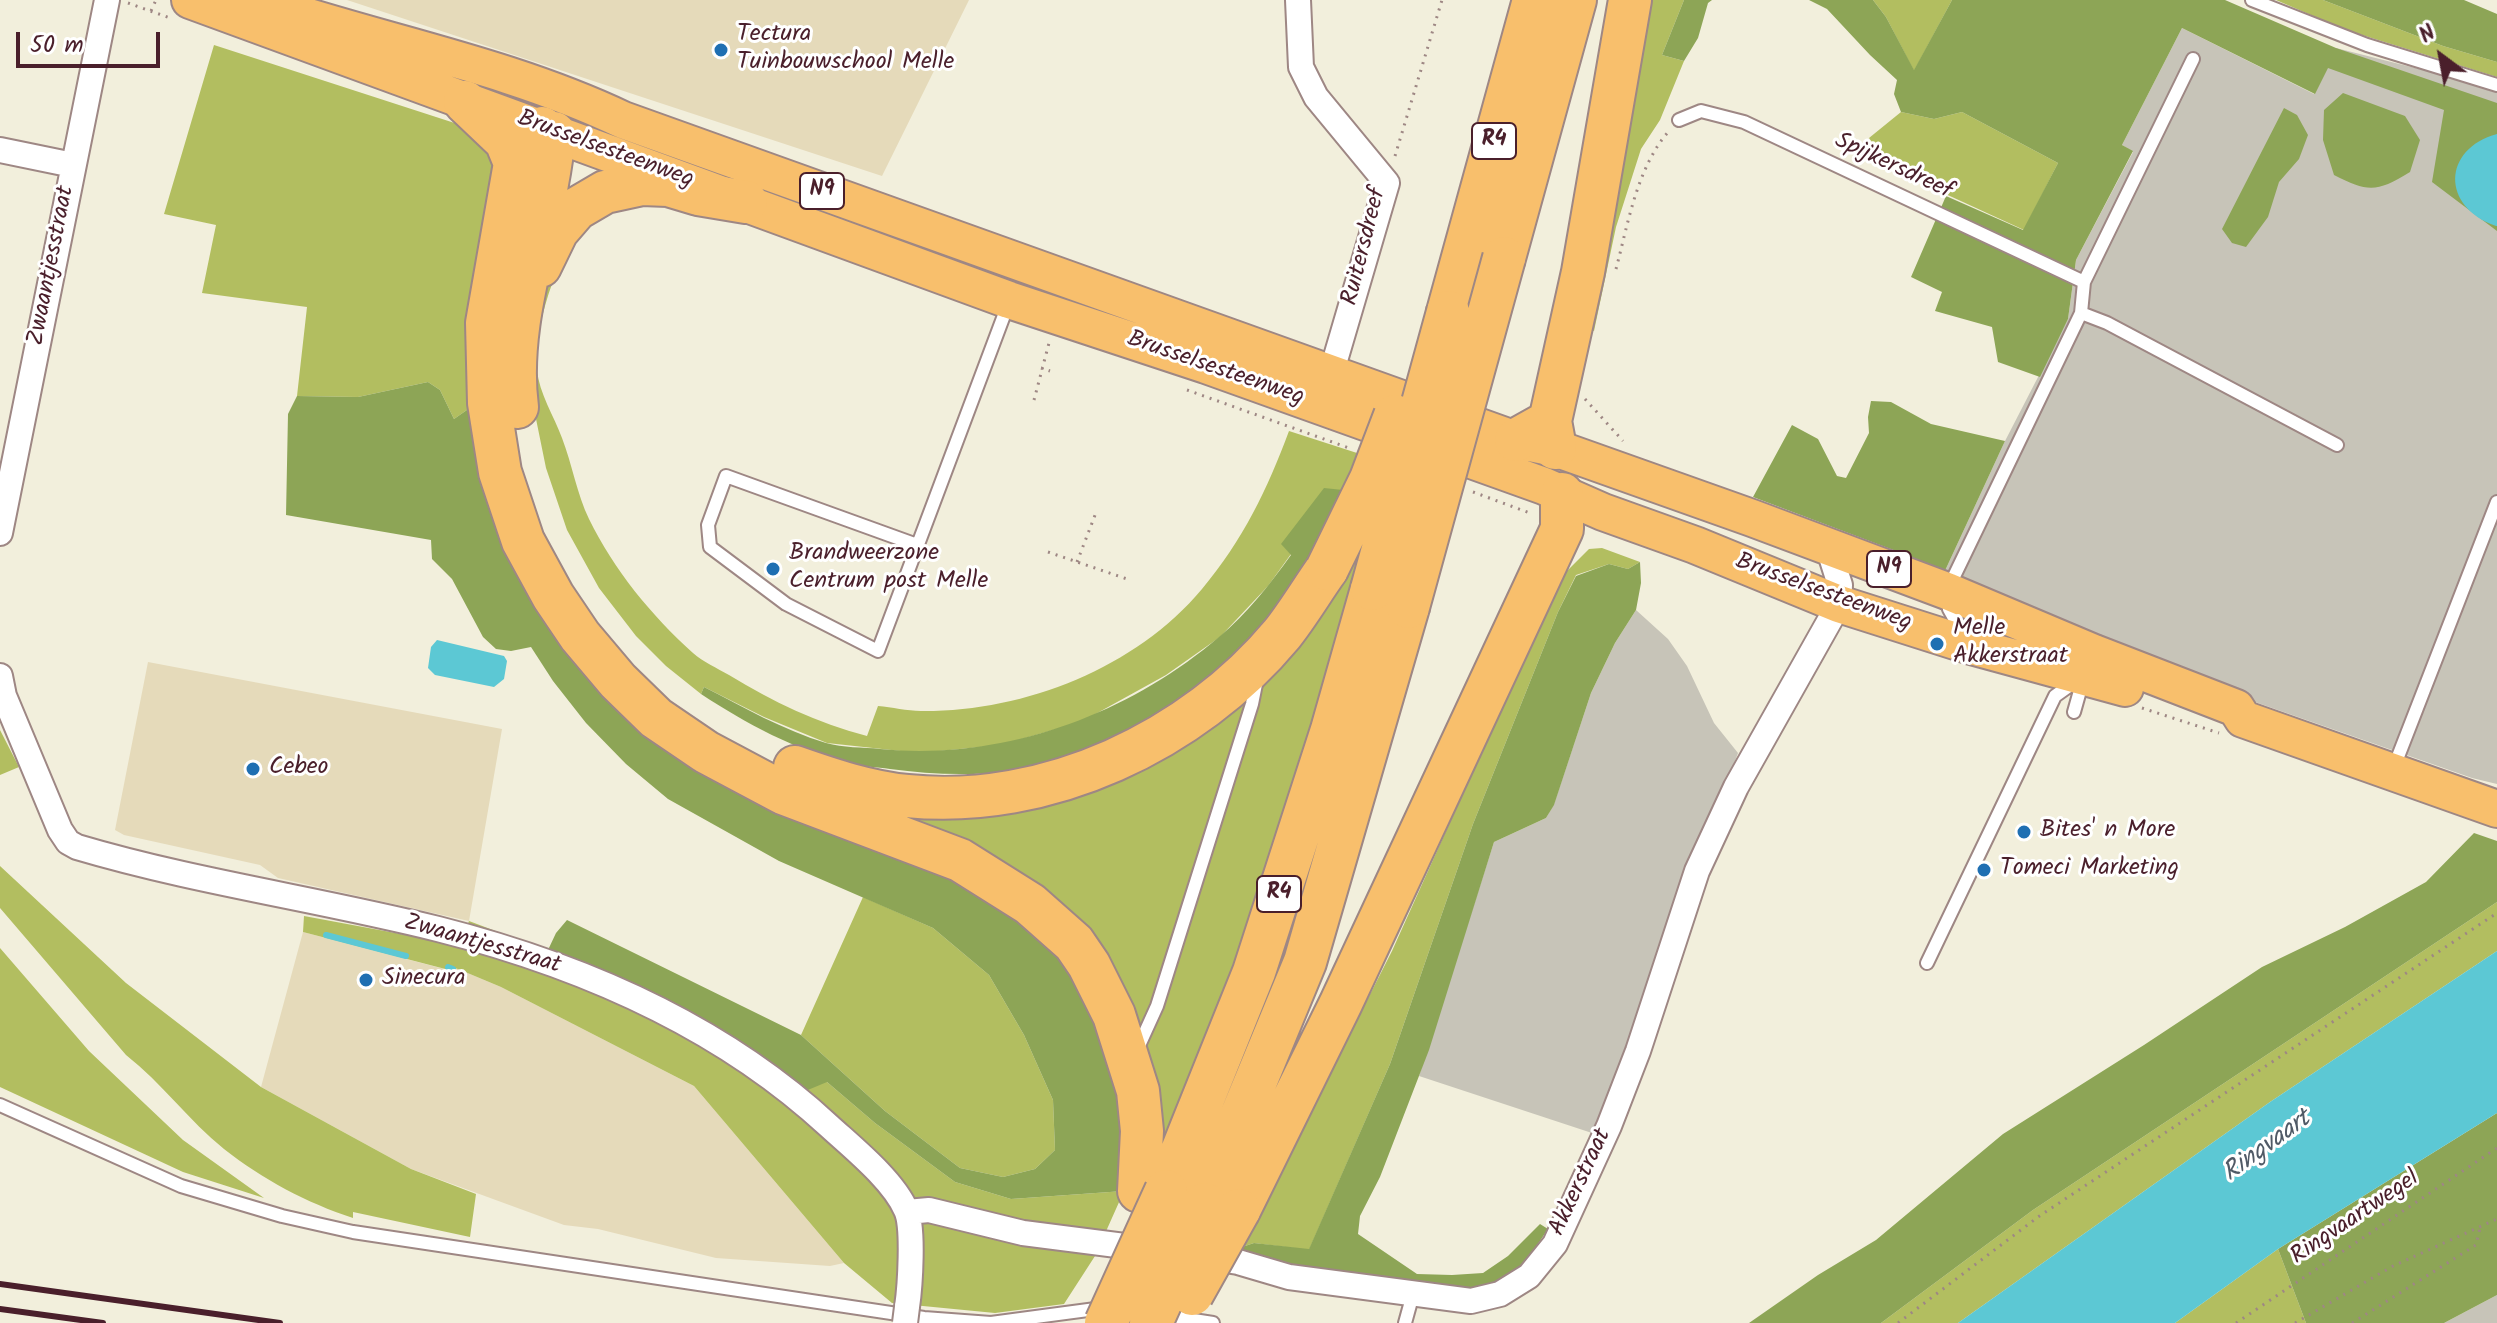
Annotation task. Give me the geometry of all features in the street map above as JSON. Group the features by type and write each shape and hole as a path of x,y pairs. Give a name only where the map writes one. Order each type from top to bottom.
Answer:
{"highway":[{"name":"R4","path":"1187,1199 1254,972 1332,730 1372,589 1444,300 1534,0"},
{"name":"R4","path":"1135,1315 1187,1199 1305,962 1408,607 1575,0"},
{"path":"1540,437 1583,272 1630,0"},
{"path":"465,102 506,141 515,163 487,323 489,403 500,472 523,541 561,609 618,681 656,718 706,752 783,793 960,860 1030,904 1074,943 1089,965 1114,1015 1138,1091 1142,1131 1187,1199"},
{"path":"548,128 522,303 515,392 534,489 565,565 589,604 630,655 679,701 734,739 782,762 844,785 907,796 964,797 1021,791 1087,771 1157,740 1229,688 1281,634 1327,569 1371,479 1444,300"},
{"path":"515,163 548,128"},
{"path":"522,303 557,231 576,209 605,192 642,184 668,185 698,194 746,202"},
{"path":"1135,1315 1187,1199 1341,1003 1562,529 1562,494"}],"main road":[{"name":"Brusselsesteenweg","path":"193,0 1009,300 1222,371 1695,545 1814,582 1971,646 2089,664 2236,708 2243,719 2493,805"},
{"name":"Brusselsesteenweg","path":"255,0 502,72 585,102 623,120 1331,374 1540,437 1621,472 1828,547 1966,610 2004,623 2023,624 2089,664"},
{"path":"502,72 534,102 548,128 577,114 623,120"},
{"path":"1222,371 1251,371 1492,455 1540,437 1562,494"},
{"path":"1840,595 1864,601 1948,600"}],"street":[{"name":"Zwaantjesstraat","path":"0,533 107,0"},
{"name":"Ruitersdreef","path":"1298,0 1301,67 1316,97 1387,183 1331,374"},
{"path":"0,150 73,165"},
{"path":"1009,300 1021,263"},
{"path":"1828,547 1837,568 1840,595"},
{"name":"Akkerstraat","path":"907,1212 929,1210 1023,1233 1238,1262 1289,1277 1471,1301 1500,1294 1529,1276 1555,1244 1609,1126 1697,871 1736,787 1840,595"},
{"name":"Zwaantjesstraat","path":"1,691 60,830 68,842 121,858 439,929 531,957 624,992 678,1018 730,1049 799,1097 878,1172 907,1212"},
{"path":"906,1315 911,1279 907,1212"}],"lane":[{"path":"2252,0 2367,45 2497,85"},
{"path":"1971,646 1948,600 2081,313 2084,282 2193,59"},
{"name":"Spijkersdreef","path":"1679,120 1701,111 1744,122 2084,282"},
{"path":"917,545 726,476 708,525 710,547 786,604 878,651 1009,300"},
{"path":"2081,313 2107,323 2337,445"},
{"path":"2392,772 2497,502"},
{"path":"1130,1064 1157,1006 1252,704 1263,653"},
{"path":"2074,712 2089,664"},
{"path":"1927,963 2055,696 2089,664"},
{"path":"0,1105 181,1186 282,1216 353,1232 924,1318 991,1323 1109,1307 1135,1315 1213,1323"},
{"path":"1405,1323 1413,1294"}],"path":[{"path":"151,11 156,0"},
{"path":"1387,183 1442,0"},
{"path":"1614,279 1633,205 1652,155 1679,120"},
{"path":"1034,400 1041,368 1050,371"},
{"path":"1583,397 1626,445 1621,472"},
{"path":"1077,562 1097,510"},
{"path":"1048,552 1127,579"},
{"path":"1898,1323 2038,1217 2497,913"},
{"name":"Ringvaartwegel","path":"2236,1323 2497,1148"},
{"path":"2295,1323 2393,1266 2497,1219"},
{"path":"2352,1323 2476,1245 2480,1227"}],"shaded area":[{"name":"Tectura Tuinbouwschool Melle","path":"347,0 969,0 882,176"},
{"path":"2182,28 2314,94 2336,48 2435,73 2497,93 2497,784 2218,689 1943,575 2005,441 2068,319 2076,260 2133,152 2122,145"},
{"path":"1636,610 1668,639 1687,666 1714,723 1738,753 1595,1134 1419,1076 1494,842 1546,818 1554,804 1591,693 1615,643"},
{"path":"148,662 502,729 469,921 278,878 260,865 124,835 115,830"},
{"path":"303,932 452,971 458,969 501,987 694,1086 844,1263 830,1266 716,1258 598,1229 564,1225 411,1169 261,1087"},
{"path":"2497,1295 2497,1323 2444,1323"}],"green space":[{"path":"1650,0 1684,0 1662,55 1684,61 1660,120 1641,149 1616,227 1594,331 1584,328"},
{"path":"1684,0 1712,0 1708,3 1698,38 1684,61 1662,55"},
{"path":"1809,0 1873,0 1886,17 1914,70 1952,0 2225,0 2336,48 2497,103 2497,231 2432,182 2444,110 2328,68 2315,94 2182,28 2122,145 2133,151 2076,260 2068,319 2040,377 1998,362 1992,327 1935,311 1942,292 1911,277 1946,196 2023,230 2058,163 1962,112 1934,119 1901,112 1894,94 1897,80 1827,9"},
{"path":"1873,0 1952,0 1914,71 1886,17"},
{"path":"2276,0 2323,0 2443,46 2497,62 2497,77 2346,30"},
{"path":"2323,0 2464,0 2497,14 2497,62 2443,46"},
{"path":"214,45 473,129 495,163 474,405 454,419 440,390 428,382 358,397 297,396 307,307 202,293 216,225 164,214"},
{"path":"2343,93 2405,116 2420,140 2410,172 2389,184 2372,188 2355,185 2334,175 2323,140 2324,110"},
{"path":"2284,108 2297,115 2308,135 2299,159 2279,182 2268,217 2246,247 2232,243 2222,229"},
{"path":"1901,112 1934,119 1962,112 2058,163 2024,230 1891,169 1869,138"},
{"path":"597,218 580,232 559,267 544,311 537,353 541,387 589,519 635,591 697,656 779,703 849,731 867,736 878,706 921,711 999,704 1037,694 1111,663 1175,617 1217,571 1253,514 1289,431 1357,453 1343,490 1282,544 1291,554 1268,586 1220,637 1166,675 1081,722 1001,745 919,753 827,743 764,717 704,687 701,694 666,666 636,636 599,588 567,530 546,468 535,414 537,307 568,230"},
{"path":"428,382 440,390 454,419 474,405 607,692 997,898 1077,973 1124,1094 1124,1191 1011,1199 955,1182 875,1123 827,1082 803,1092 684,1010 631,982 548,950 567,920 801,1035 885,1111 960,1168 1003,1177 1035,1169 1055,1150 1053,1100 1024,1035 989,975 933,928 779,861 668,799 626,764 586,723 531,647 511,651 496,649 483,637 452,579 432,559 431,540 286,515 288,414 297,396 358,397"},
{"path":"1871,401 1891,402 1931,424 2005,441 1943,575 1912,563 1896,551 1753,497 1792,425 1818,439 1837,476 1846,478 1869,433"},
{"path":"1324,488 1343,490 1320,542 1290,590 1254,634 1213,674 1168,707 1119,735 1066,756 981,774 859,765 791,744 701,694 704,687 794,732 846,747 926,751 971,748 1016,740 1060,727 1144,690 1183,665 1229,628 1258,598 1291,555 1281,544"},
{"path":"1368,527 1313,724 1235,965 1154,1167 841,794 906,806 1162,749"},
{"path":"1602,548 1640,562 1628,569 1609,564 1576,575 1558,612 1473,824 1390,1064 1309,1250 1254,1243 1242,1247 1392,951 1560,578 1589,549"},
{"path":"1640,562 1641,583 1636,610 1615,643 1591,693 1554,805 1546,818 1494,842 1429,1050 1380,1177 1360,1216 1358,1234 1417,1274 1452,1275 1483,1273 1508,1256 1540,1224 1548,1229 1517,1275 1469,1293 1247,1258 1242,1247 1254,1243 1309,1249 1390,1064 1473,824 1558,612 1576,576 1609,564 1628,569"},
{"path":"0,730 19,767 0,775"},
{"path":"2474,833 2497,841 2497,902 2033,1210 1881,1323 1749,1323 1818,1275 1876,1240 2003,1134 2262,967 2345,927 2426,882"},
{"path":"0,866 126,983 261,1087 411,1169 476,1194 470,1237 353,1212 353,1218 336,1212 269,1180 224,1149 126,1055 0,908"},
{"path":"863,897 933,928 989,975 1024,1035 1053,1100 1055,1150 1035,1169 1003,1177 960,1168 885,1111 801,1035"},
{"path":"2497,902 2497,951 2270,1102 1958,1323 1881,1323 2033,1210"},
{"path":"304,916 460,945 469,921 631,982 827,1082 875,1123 955,1182 1011,1199 1124,1191 1095,1256 1064,1304 995,1313 892,1303 844,1263 694,1086 501,987 458,969 454,968 453,971 303,932"},
{"path":"0,948 89,1051 183,1140 264,1198 183,1172 0,1087"},
{"path":"2497,1113 2497,1295 2444,1323 2306,1323 2278,1249"},
{"path":"2278,1249 2306,1323 2175,1323"}],"water":[{"path":"2497,134 2496,226 2465,206 2455,178 2466,152 2479,141"},
{"path":"437,640 504,656 507,661 504,679 494,687 435,675 428,668 431,647"},
{"name":"Ringvaart","path":"2497,951 2497,1113 2278,1249 2175,1323 1958,1323 2270,1102"}],"waterway":[{"path":"326,935 406,956"},
{"path":"448,967 453,969"}],"railway":[{"path":"0,1284 280,1323"},
{"path":"0,1309 103,1323"}],"place":[{"name":"Tectura Tuinbouwschool Melle","path":"721,50"},
{"name":"Brandweerzone Centrum post Melle","path":"773,569"},
{"name":"Melle Akkerstraat","path":"1937,644"},
{"name":"Cebeo","path":"253,769"},
{"name":"Bites' n More","path":"2024,832"},
{"name":"Tomeci Marketing","path":"1984,870"},
{"name":"Sinecura","path":"366,980"}]}
